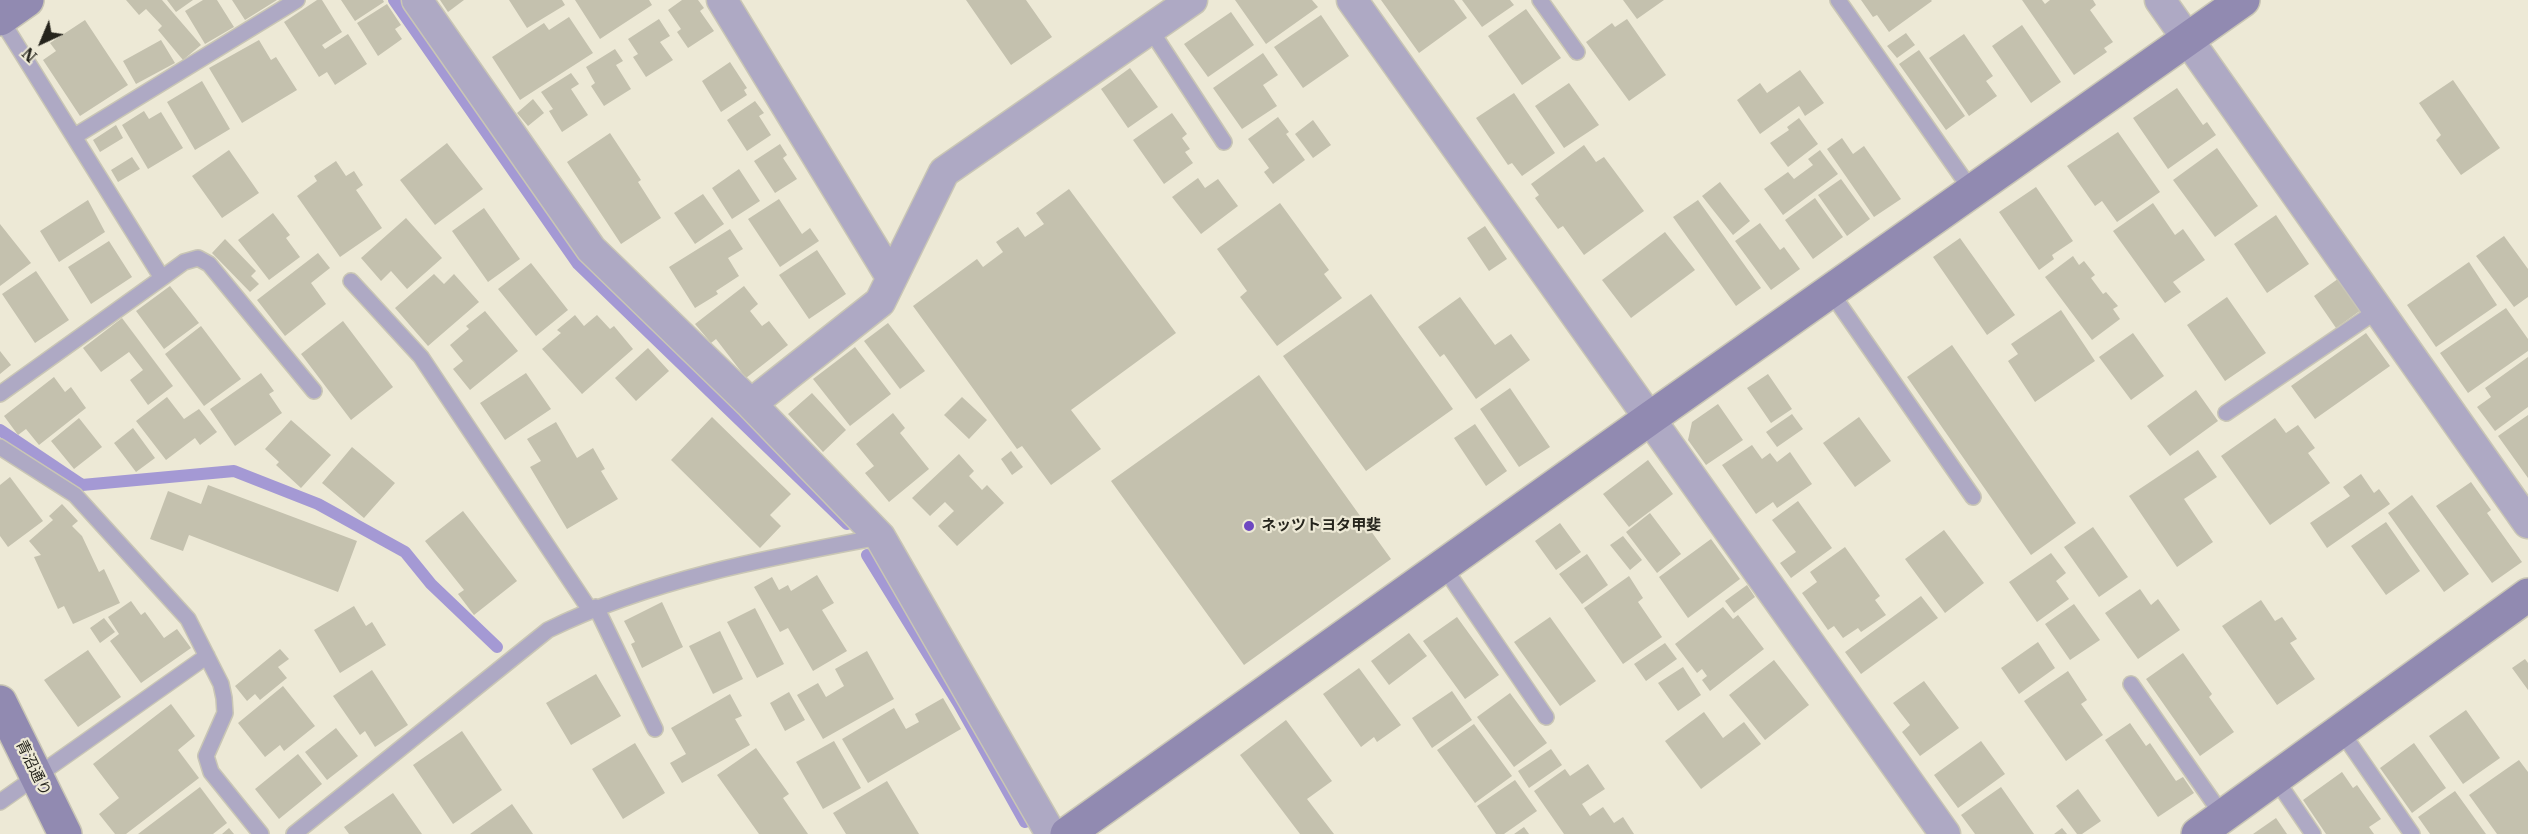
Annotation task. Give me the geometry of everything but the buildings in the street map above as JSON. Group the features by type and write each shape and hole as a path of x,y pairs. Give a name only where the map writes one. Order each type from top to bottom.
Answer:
{"street":[{"path":"0,19 27,0"},
{"path":"417,0 591,249 751,404 880,537 1051,834"},
{"path":"722,0 891,277"},
{"path":"751,404 880,302 944,172 1192,0"},
{"path":"1352,0 1945,834"},
{"path":"2160,0 2528,523"},
{"path":"1067,834 1649,419 2243,0"},
{"path":"2210,825 2528,595"},
{"name":"青沼通り","path":"0,702 65,834"}],"lane":[{"path":"75,136 297,0"},
{"path":"1540,0 1577,51"},
{"path":"1838,0 1972,191"},
{"path":"0,19 162,278"},
{"path":"1150,29 1224,142"},
{"path":"0,394 184,262 198,258 209,264 314,391"},
{"path":"351,281 421,357 593,608 656,729"},
{"path":"1830,291 1973,497"},
{"path":"2226,413 2378,310"},
{"path":"0,447 75,495 188,618 221,684 225,713 206,756 211,772 261,834"},
{"path":"294,834 548,630 593,608 668,583 880,537"},
{"path":"1443,566 1546,717"},
{"path":"0,802 207,656"},
{"path":"2131,684 2210,825"},
{"path":"2341,731 2412,834"},
{"path":"2275,778 2313,834"}],"waterway":[{"path":"394,0 578,264 847,524"},
{"path":"0,430 82,485 234,471 318,504 405,552 431,584 497,647"},
{"path":"867,555 959,704 1025,822"}],"place":[{"name":"ネッツトヨタ甲斐","path":"1249,526"}]}
